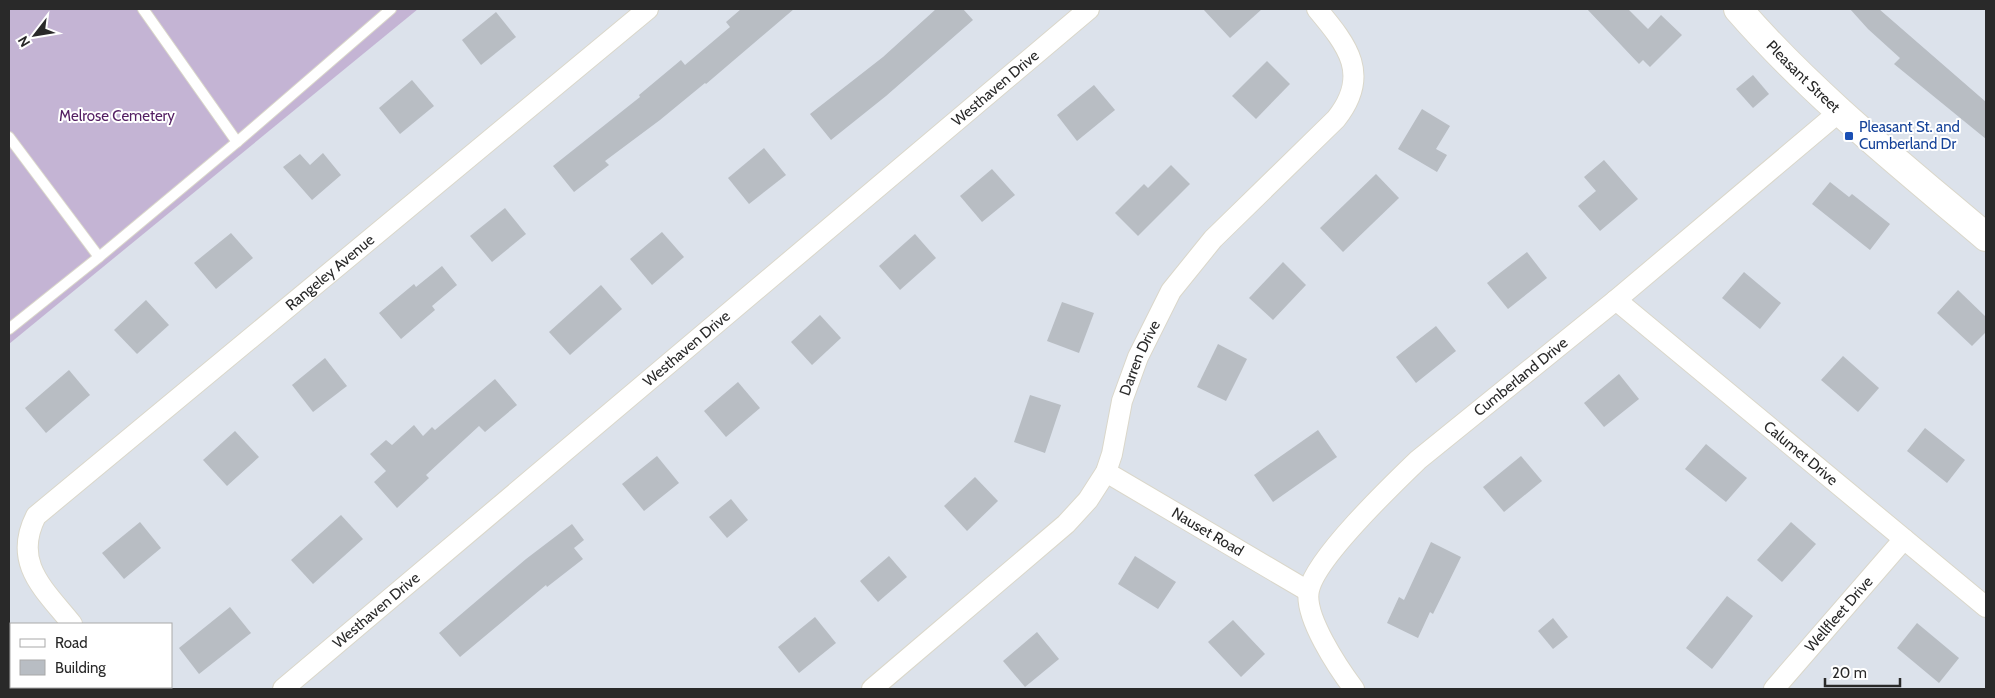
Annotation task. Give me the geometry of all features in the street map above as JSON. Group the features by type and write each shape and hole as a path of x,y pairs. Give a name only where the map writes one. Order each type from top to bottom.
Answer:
{"main road":[{"name":"Pleasant Street","path":"1738,9 1783,59 1839,112 1986,237"}],"street":[{"name":"Rangeley Avenue","path":"71,623 38,579 29,562 26,546 28,531 36,516 648,9"},
{"name":"Westhaven Drive","path":"283,689 1089,9"},
{"name":"Darren Drive","path":"872,689 1066,524 1088,500 1106,472 1129,379 1154,320 1171,291 1213,239 1336,119 1348,103 1354,82 1351,59 1340,37 1317,9"},
{"name":"Cumberland Drive","path":"1308,592 1327,557 1396,481 1456,429 1616,300 1839,112"},
{"name":"Calumet Drive","path":"1616,300 1986,607"},
{"name":"Nauset Road","path":"1106,472 1308,592"},
{"name":"Wellfleet Drive","path":"1774,689 1904,539"},
{"path":"1308,592 1311,613 1346,686"}],"lane":[{"path":"143,9 237,142"},
{"path":"9,329 237,142 391,9"},
{"path":"9,138 99,257"}],"green space":[{"name":"Melrose Cemetery","path":"9,9 418,9 9,344"}],"building":[{"path":"741,9 794,9 706,84 605,161 609,165 574,192 553,166 640,97 639,95 681,60 685,65 730,27 726,22"},
{"path":"936,9 963,9 973,20 886,96 831,140 810,114 883,57"},
{"path":"1203,9 1262,9 1230,38"},
{"path":"1587,9 1628,9 1648,29 1661,15 1682,35 1650,67 1643,60 1639,64"},
{"path":"1850,9 1879,9 1986,102 1986,139 1894,64 1900,58 1868,29"},
{"path":"496,12 516,37 481,65 462,40"},
{"path":"1267,61 1290,84 1256,119 1232,96"},
{"path":"1753,75 1769,94 1753,108 1736,89"},
{"path":"412,80 434,106 400,134 379,108"},
{"path":"1094,85 1115,110 1077,141 1057,115"},
{"path":"1422,109 1450,126 1436,149 1447,155 1437,172 1398,149"},
{"path":"764,148 786,175 749,204 728,178"},
{"path":"323,153 341,175 312,200 283,167 300,154 310,165"},
{"path":"1604,160 1638,199 1600,231 1578,206 1596,191 1584,177"},
{"path":"1171,165 1190,184 1138,236 1115,213 1144,184 1148,188"},
{"path":"992,169 1015,195 982,222 960,196"},
{"path":"1376,174 1399,198 1343,252 1320,228"},
{"path":"1830,182 1849,197 1852,194 1890,224 1870,250 1812,204"},
{"path":"505,208 526,234 492,262 470,236"},
{"path":"662,232 684,257 652,285 630,259"},
{"path":"231,233 253,258 216,289 194,263"},
{"path":"915,234 936,258 900,290 879,266"},
{"path":"1527,252 1547,278 1508,309 1487,283"},
{"path":"1283,262 1306,285 1273,320 1249,298"},
{"path":"442,266 457,285 432,306 435,310 401,339 379,313 414,284 416,287"},
{"path":"1744,272 1781,303 1760,329 1722,298"},
{"path":"601,285 622,309 570,355 549,332"},
{"path":"1958,290 1986,317 1986,332 1972,346 1937,313"},
{"path":"146,300 169,325 137,354 114,330"},
{"path":"1062,302 1094,313 1079,353 1047,341"},
{"path":"820,315 841,338 812,365 791,342"},
{"path":"1436,326 1456,351 1416,383 1396,357"},
{"path":"1218,344 1247,359 1226,401 1197,387"},
{"path":"1843,356 1879,388 1858,412 1821,380"},
{"path":"325,358 347,386 313,412 292,385"},
{"path":"69,370 90,395 46,433 25,408"},
{"path":"1619,374 1639,399 1604,427 1584,403"},
{"path":"495,379 517,405 485,432 479,426 426,475 429,478 397,508 374,482 386,471 370,454 386,440 392,445 414,425 423,436 432,427 435,430"},
{"path":"738,382 760,408 726,437 704,411"},
{"path":"1030,395 1061,405 1045,453 1014,442"},
{"path":"1925,428 1965,460 1947,483 1907,451"},
{"path":"1318,430 1337,457 1273,502 1254,475"},
{"path":"235,431 259,457 227,486 203,460"},
{"path":"1706,444 1747,478 1726,502 1685,469"},
{"path":"657,456 679,483 644,511 622,484"},
{"path":"1521,456 1542,481 1504,512 1483,487"},
{"path":"975,477 998,501 967,531 944,506"},
{"path":"731,499 748,520 727,538 709,517"},
{"path":"341,515 363,539 313,584 291,560"},
{"path":"140,522 161,548 124,579 102,553"},
{"path":"1791,522 1816,544 1782,582 1757,560"},
{"path":"572,524 584,540 574,548 583,559 547,587 546,585 460,657 439,633 526,559"},
{"path":"1431,542 1461,557 1433,614 1430,612 1418,638 1387,623 1399,597 1404,600"},
{"path":"889,556 907,577 878,602 860,581"},
{"path":"1135,556 1176,582 1158,609 1118,584"},
{"path":"1727,596 1753,616 1712,669 1686,648"},
{"path":"230,607 251,633 199,674 179,648"},
{"path":"815,617 836,643 799,673 778,647"},
{"path":"1553,618 1568,637 1553,649 1538,631"},
{"path":"1233,620 1265,654 1241,677 1208,642"},
{"path":"1917,623 1959,658 1939,683 1897,648"},
{"path":"1037,632 1059,659 1025,687 1003,661"}],"place":[{"name":"Pleasant St. and Cumberland Dr","path":"1849,136"}]}
